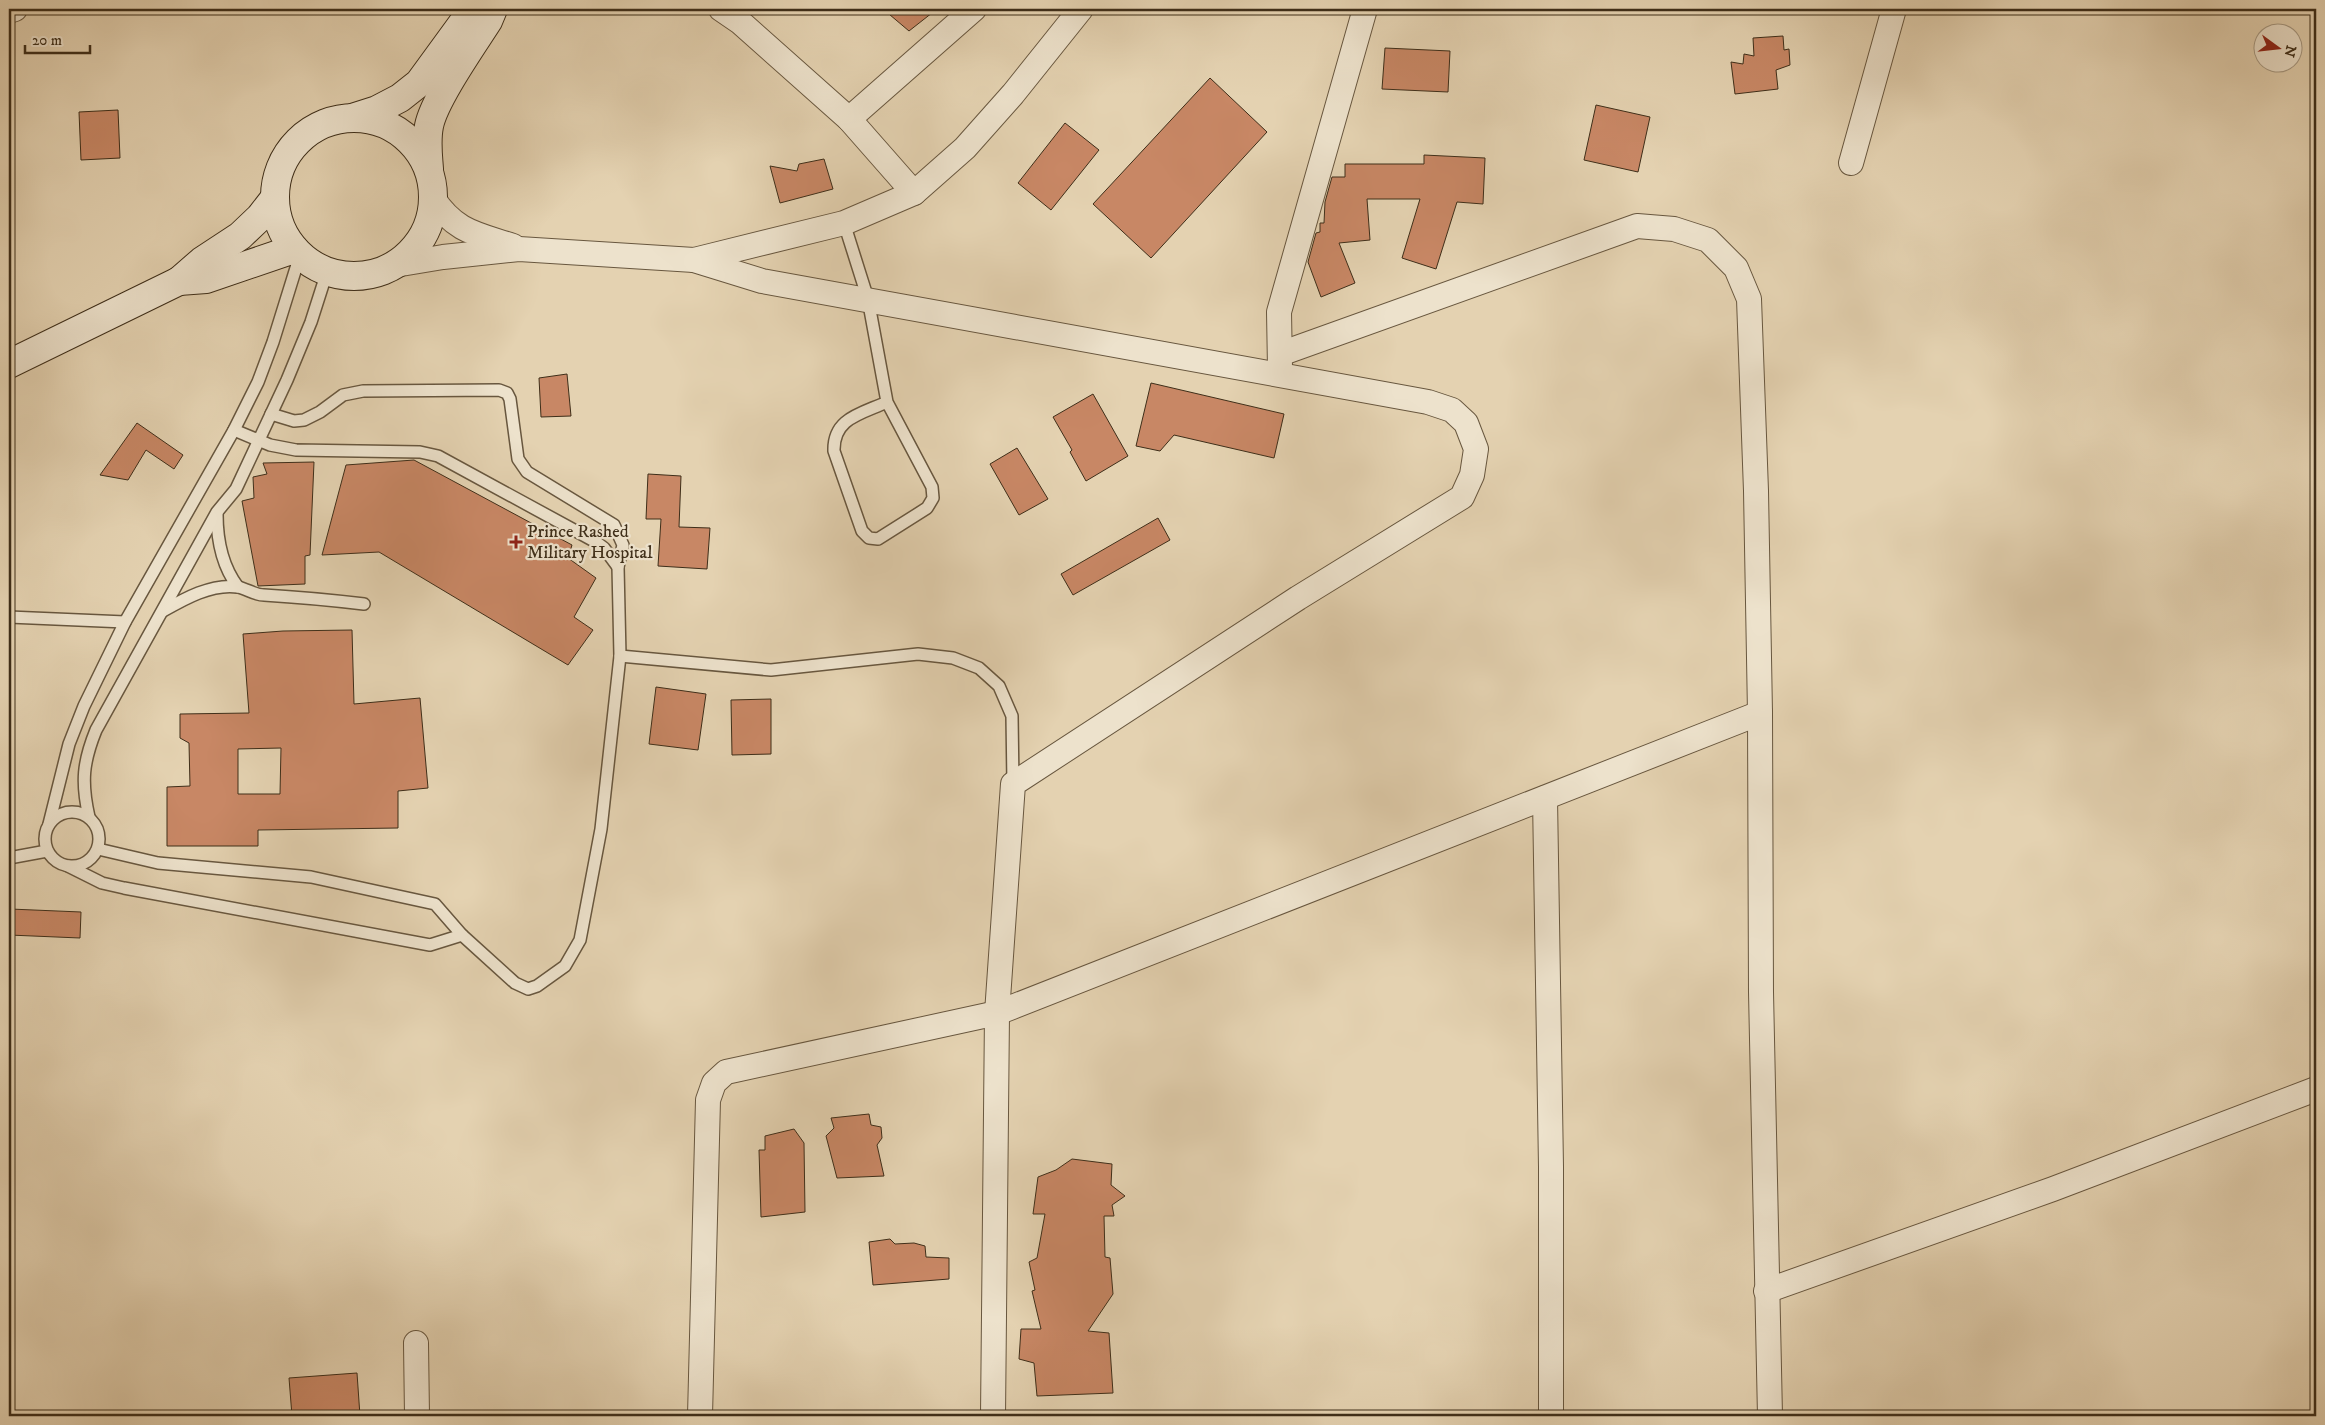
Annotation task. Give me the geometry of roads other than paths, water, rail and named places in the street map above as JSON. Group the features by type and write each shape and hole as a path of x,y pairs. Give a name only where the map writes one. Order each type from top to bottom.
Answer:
{"street":[{"path":"9,11 16,9"},
{"path":"473,9 419,83 400,98 377,110 355,117 330,121 307,133 289,151 278,174 274,199 280,226 297,252 327,272 350,276 373,274 395,265 443,257 519,249 694,260 762,281 1280,364 1428,402 1452,410 1466,423 1476,448 1472,475 1462,497 1298,598 1013,784 997,1013 992,1416"},
{"path":"395,265 415,248 428,224 431,186 427,146 429,125 437,104 488,21 493,9"},
{"path":"721,9 740,22 849,119 914,193"},
{"path":"849,119 974,9"},
{"path":"694,260 844,223 914,193 965,148 1081,9"},
{"path":"1280,364 1279,312 1365,9"},
{"path":"1851,163 1894,9"},
{"path":"355,117 380,121 402,132 419,150 431,186 443,213 456,225 519,249"},
{"path":"9,364 179,281 202,261 240,236 260,217 274,199"},
{"path":"1280,364 1637,226 1674,229 1708,240 1736,268 1749,299 1756,491 1760,713 1761,992 1770,1416"},
{"path":"179,281 206,279 297,252"},
{"path":"700,1416 708,1100 714,1083 726,1072 997,1013 1760,713"},
{"path":"1545,798 1551,1167 1551,1416"},
{"path":"1766,1291 2053,1189 2316,1089"},
{"path":"416,1343 418,1416"}],"lane":[{"path":"844,223 868,299 886,402 932,486 933,498 927,508 878,539 869,538 862,531 834,451 834,438 843,423 886,402"},
{"path":"297,252 265,364 234,430 125,622 84,706 69,744 46,833 47,851 60,864 68,866 84,876 117,886 430,945 462,935"},
{"path":"68,866 86,863 98,849 99,831 89,817 84,795 83,777 87,754 96,730 217,512 236,489 300,349 327,272"},
{"path":"98,849 158,863 311,877 435,904 462,935 515,983 528,989 538,986 566,966 580,940 600,829 620,656 618,566 623,546 621,536 614,525 527,472 521,466 518,459 510,400 507,393 499,390 363,391 343,395 320,412 304,420 294,421 271,414"},
{"path":"234,430 257,440 296,450 420,452 438,456 596,542 604,548 618,566"},
{"path":"217,512 217,530 221,551 229,575 238,587"},
{"path":"162,611 203,592 220,588 238,587 261,595 284,595 364,604"},
{"path":"9,617 125,622"},
{"path":"620,656 771,670 918,654 953,658 979,668 999,686 1012,716 1013,784"},
{"path":"49,824 63,813 72,811 89,817"},
{"path":"9,858 47,851"}],"place":[{"name":"Prince Rashed Military Hospital","path":"516,542"}]}
